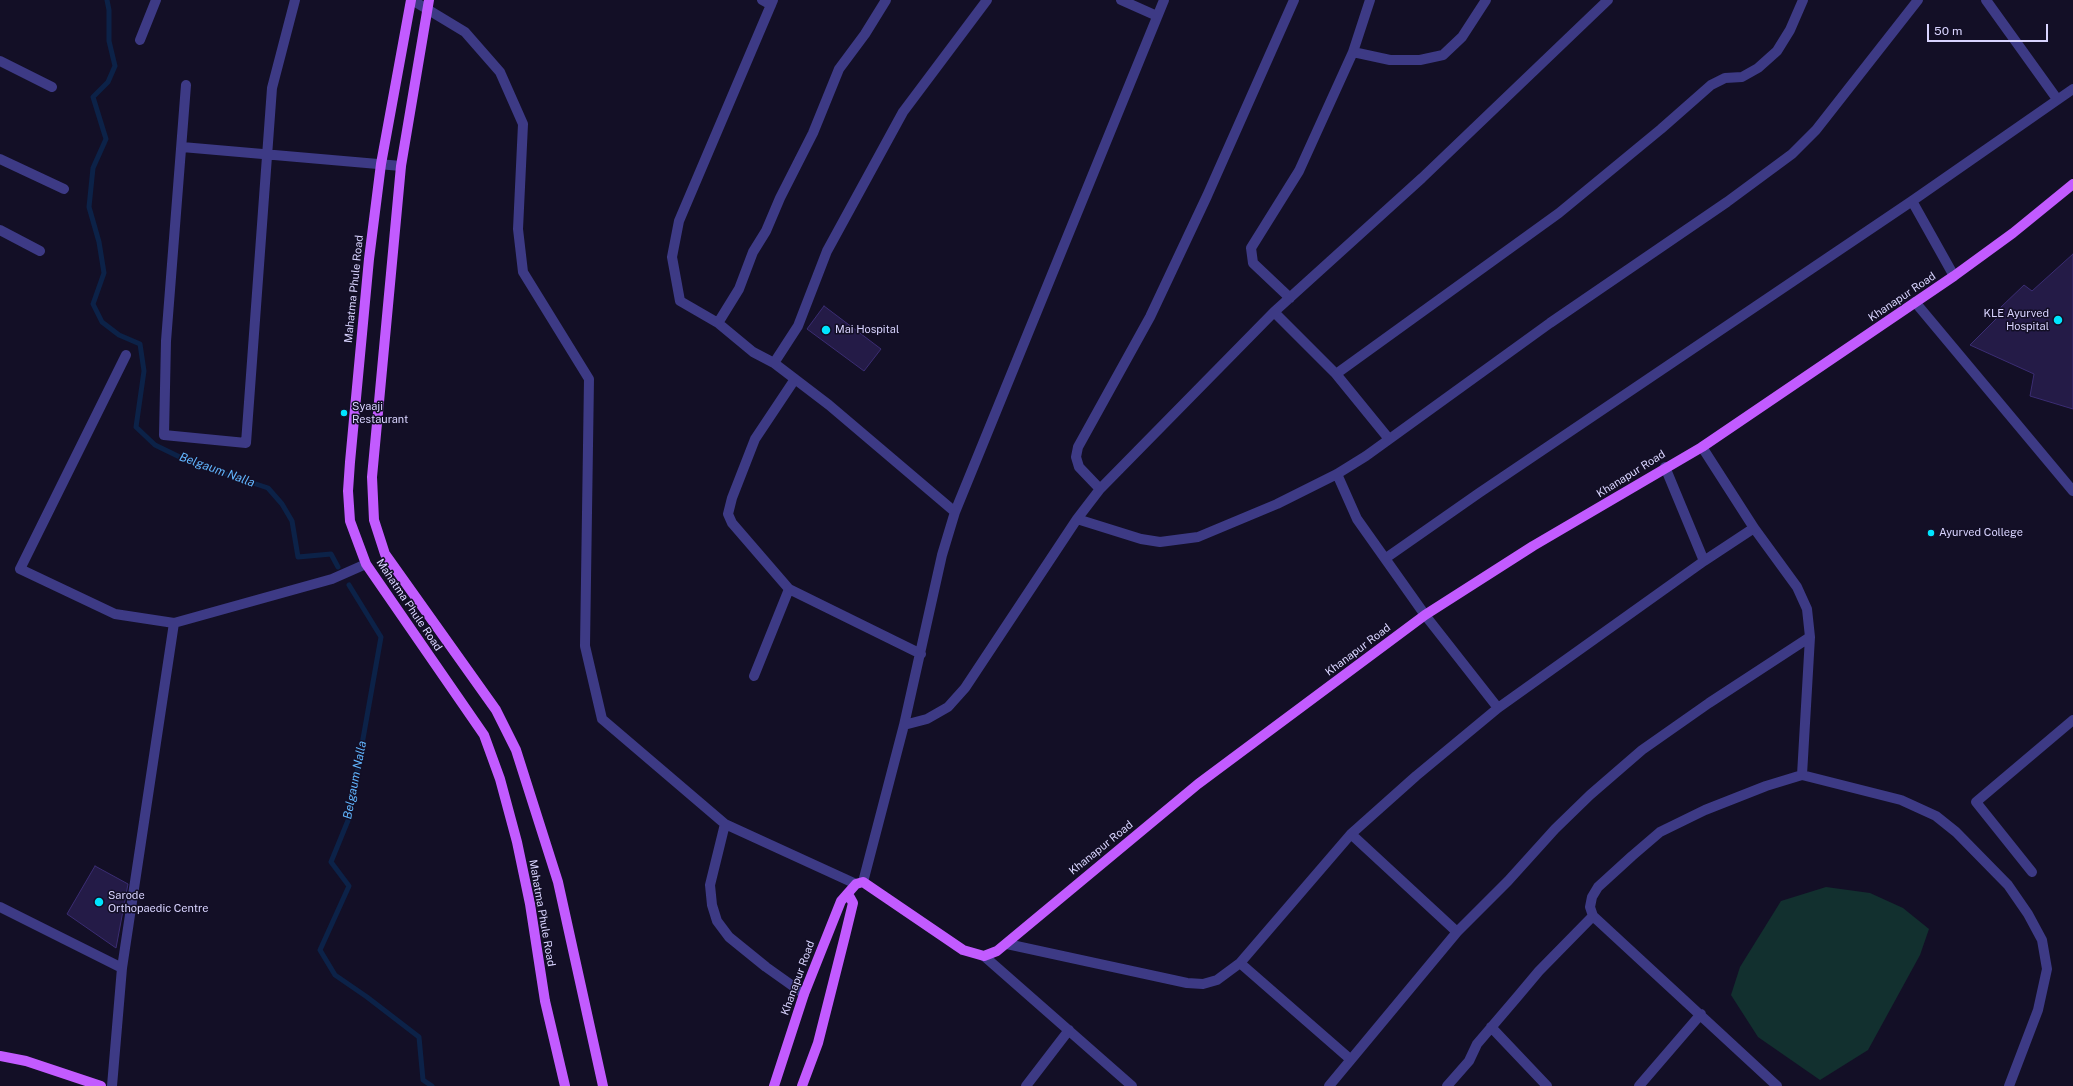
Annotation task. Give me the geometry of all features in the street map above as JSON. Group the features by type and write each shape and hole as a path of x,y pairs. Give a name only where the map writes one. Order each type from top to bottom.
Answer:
{"main road":[{"name":"Mahatma Phule Road","path":"411,0 381,164 369,259 348,491 350,522 366,564 484,735 500,779 517,842 530,904 545,1001 566,1086"},
{"name":"Mahatma Phule Road","path":"428,4 401,166 372,477 374,520 385,554 496,710 516,750 558,882 603,1086"},
{"name":"Khanapur Road","path":"984,956 997,951 1007,944 1077,883 1198,784 1425,615 1533,546 1603,506 1665,467 1702,447 1954,276 2013,233 2073,184"},
{"name":"Khanapur Road","path":"774,1086 804,994 841,901 848,894 851,888 860,883"},
{"path":"860,883 963,950 984,956"},
{"path":"802,1086 818,1043 847,930 853,903 848,894"},
{"path":"0,1056 26,1061 101,1086"}],"street":[{"path":"140,40 156,0"},
{"path":"186,86 166,341 164,435 246,443 272,88 295,0"},
{"name":"Mahatma Phule Road","path":"411,0 428,4 464,32 500,72 523,124 518,229 523,272 589,379 585,646 602,719 724,824 860,883"},
{"path":"718,323 739,289 753,252 766,231 780,198 813,133 839,69 865,34 886,0"},
{"path":"774,363 798,326 827,251 903,112 987,0"},
{"path":"1121,0 1157,16"},
{"path":"860,883 904,725 942,556 955,512 1164,0"},
{"path":"1100,489 1079,467 1076,457 1078,447 1150,316 1207,196 1294,0"},
{"path":"1290,298 1253,263 1251,248 1299,171 1353,52 1370,0"},
{"path":"1353,52 1390,60 1420,60 1443,55 1462,36 1486,0"},
{"path":"904,725 927,719 948,707 965,688 1077,518 1100,489 1274,312 1422,178 1608,0"},
{"path":"1336,374 1559,213 1662,129 1710,85 1726,78 1742,77 1758,68 1777,51 1790,30 1803,0"},
{"path":"1077,518 1121,534 1147,540 1160,542 1198,537 1253,516 1337,474 1366,456 1550,323 1746,189 1792,154 1816,130 1918,0"},
{"path":"1986,0 2057,99"},
{"path":"769,2 679,221 672,257 680,301 718,323 753,352 774,363 829,405 955,512"},
{"path":"0,61 52,87"},
{"path":"1386,558 1485,488 1912,201 2073,89"},
{"path":"182,147 267,156 401,166"},
{"path":"0,159 64,189"},
{"path":"1912,201 1954,276"},
{"path":"0,230 40,251"},
{"path":"1915,302 2073,491"},
{"path":"1274,312 1336,374 1389,439"},
{"path":"126,355 20,569 115,614 174,623 332,579 366,564"},
{"path":"795,379 755,439 732,498 728,514 732,523 789,590 921,654"},
{"path":"1702,447 1754,528 1797,587 1807,609 1810,637 1802,775"},
{"path":"1665,467 1704,561"},
{"path":"1337,474 1357,519 1425,615 1498,708"},
{"path":"1007,944 1187,984 1203,984 1217,980 1240,964 1351,834 1416,776 1498,708 1704,561 1754,528"},
{"path":"754,676 789,590"},
{"path":"112,1086 122,968 174,623"},
{"path":"1329,1086 1457,932 1508,881 1555,829 1616,771 1642,750 1709,703 1810,637"},
{"path":"2032,872 1976,802 2073,720"},
{"path":"1777,1086 1701,1014 1593,916 1590,907 1592,897 1598,888 1660,832 1705,810 1766,786 1802,775 1901,800 1936,816 1956,832 2008,885 2028,914 2042,940 2047,969 2038,1010 2009,1086"},
{"path":"724,824 710,885 712,905 717,920 729,937 766,967 804,994"},
{"path":"1351,834 1457,932"},
{"path":"0,907 122,968"},
{"path":"1447,1086 1469,1060 1477,1044 1539,971 1593,916"},
{"path":"984,956 1069,1030 1120,1082 1132,1086"},
{"path":"1240,964 1350,1059"},
{"path":"1639,1086 1701,1014"},
{"path":"1491,1027 1547,1086"},
{"path":"1026,1086 1069,1030"}],"green space":[{"path":"1826,887 1870,893 1903,908 1929,929 1920,955 1868,1050 1820,1080 1758,1037 1731,995 1740,967 1781,901"}],"building":[{"path":"2073,254 2073,409 2030,396 2034,374 1970,345 1996,319 2001,307 2024,285 2032,291"},
{"path":"824,306 881,349 864,371 807,329"},
{"path":"95,866 128,884 116,948 67,914"}],"waterway":[{"name":"Belgaum Nalla","path":"107,0 109,10 109,41 115,66 108,82 93,97 106,139 93,168 89,207 99,242 104,273 93,304 102,322 119,335 140,344 144,371 136,427 155,445 190,462 268,488 282,504 292,521 298,557 331,554 338,567"},
{"name":"Belgaum Nalla","path":"349,585 381,637 349,818 331,862 349,886 320,950 335,975 367,997 419,1037 423,1080 432,1086"}],"place":[{"name":"KLE Ayurved Hospital","path":"2058,320"},
{"name":"Mai Hospital","path":"826,330"},
{"name":"Syaaji Restaurant","path":"344,413"},
{"name":"Ayurved College","path":"1931,533"},
{"name":"Sarode Orthopaedic Centre","path":"99,902"}]}
